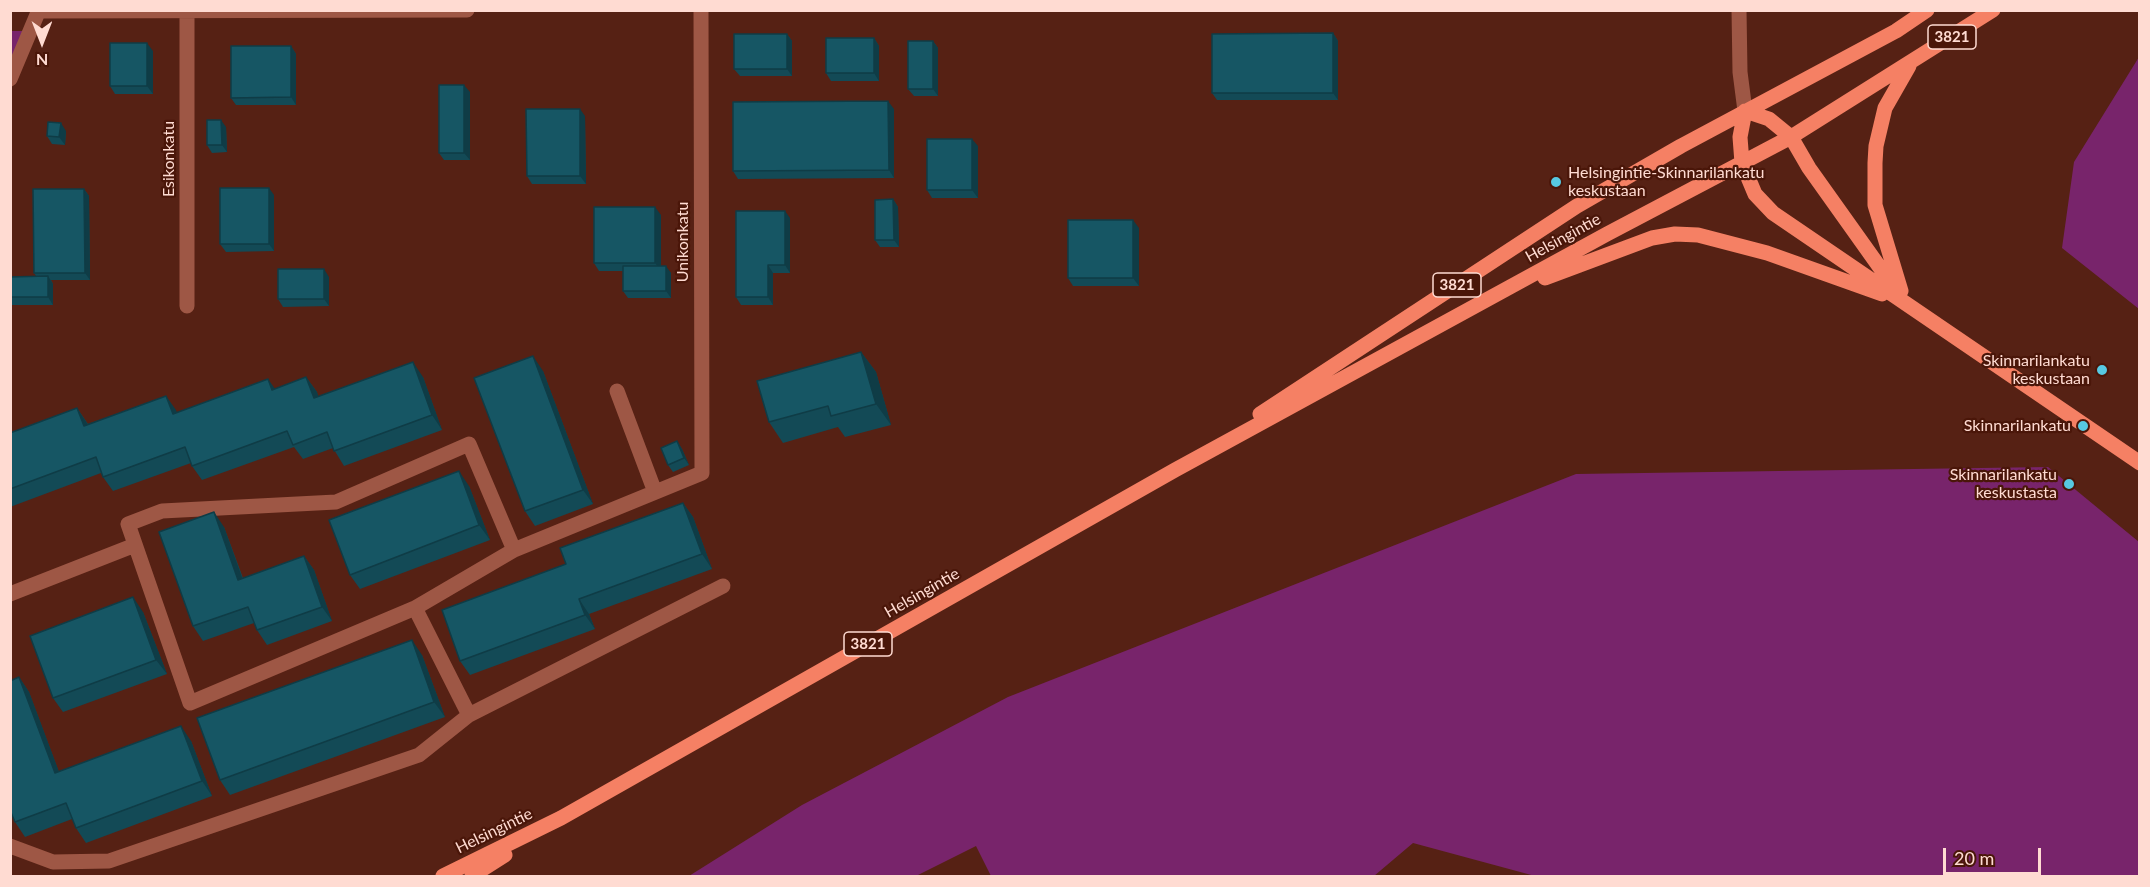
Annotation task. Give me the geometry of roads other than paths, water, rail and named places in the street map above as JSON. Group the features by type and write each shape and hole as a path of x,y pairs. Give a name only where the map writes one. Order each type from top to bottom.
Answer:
{"main road":[{"name":"Helsingintie","path":"1175,470 1577,206 1745,111 1887,37 1927,10"},
{"name":"Helsingintie","path":"472,876 561,819 1175,470 1617,229 1791,137 1994,10"},
{"path":"1905,303 1875,205 1875,163 1876,146 1885,108 1911,63"},
{"path":"1905,303 1834,206 1791,137 1769,119 1745,111 1740,136 1742,163 1755,194 1773,213 2139,463"},
{"path":"1476,307 1562,271 1652,238 1675,234 1698,235 1734,243 1905,303"},
{"name":"Helsingintie","path":"443,876 561,819"}],"street":[{"path":"10,79 39,11 466,10"},
{"name":"Unikonkatu","path":"655,492 702,473 701,10"},
{"path":"1739,10 1740,72 1745,111"},
{"name":"Esikonkatu","path":"186,306 187,11"},
{"path":"514,550 470,444 336,502 162,511 128,524 190,703 415,608 514,550 655,492 617,391"},
{"path":"10,594 135,545"},
{"path":"10,846 53,862 109,861 419,755 470,715 723,586"},
{"path":"415,608 470,715"}],"place":[{"name":"Helsingintie-Skinnarilankatu keskustaan","path":"1556,182"},
{"name":"Skinnarilankatu keskustaan","path":"2102,370"},
{"name":"Skinnarilankatu","path":"2083,426"},
{"name":"Skinnarilankatu keskustasta","path":"2069,484"}]}
